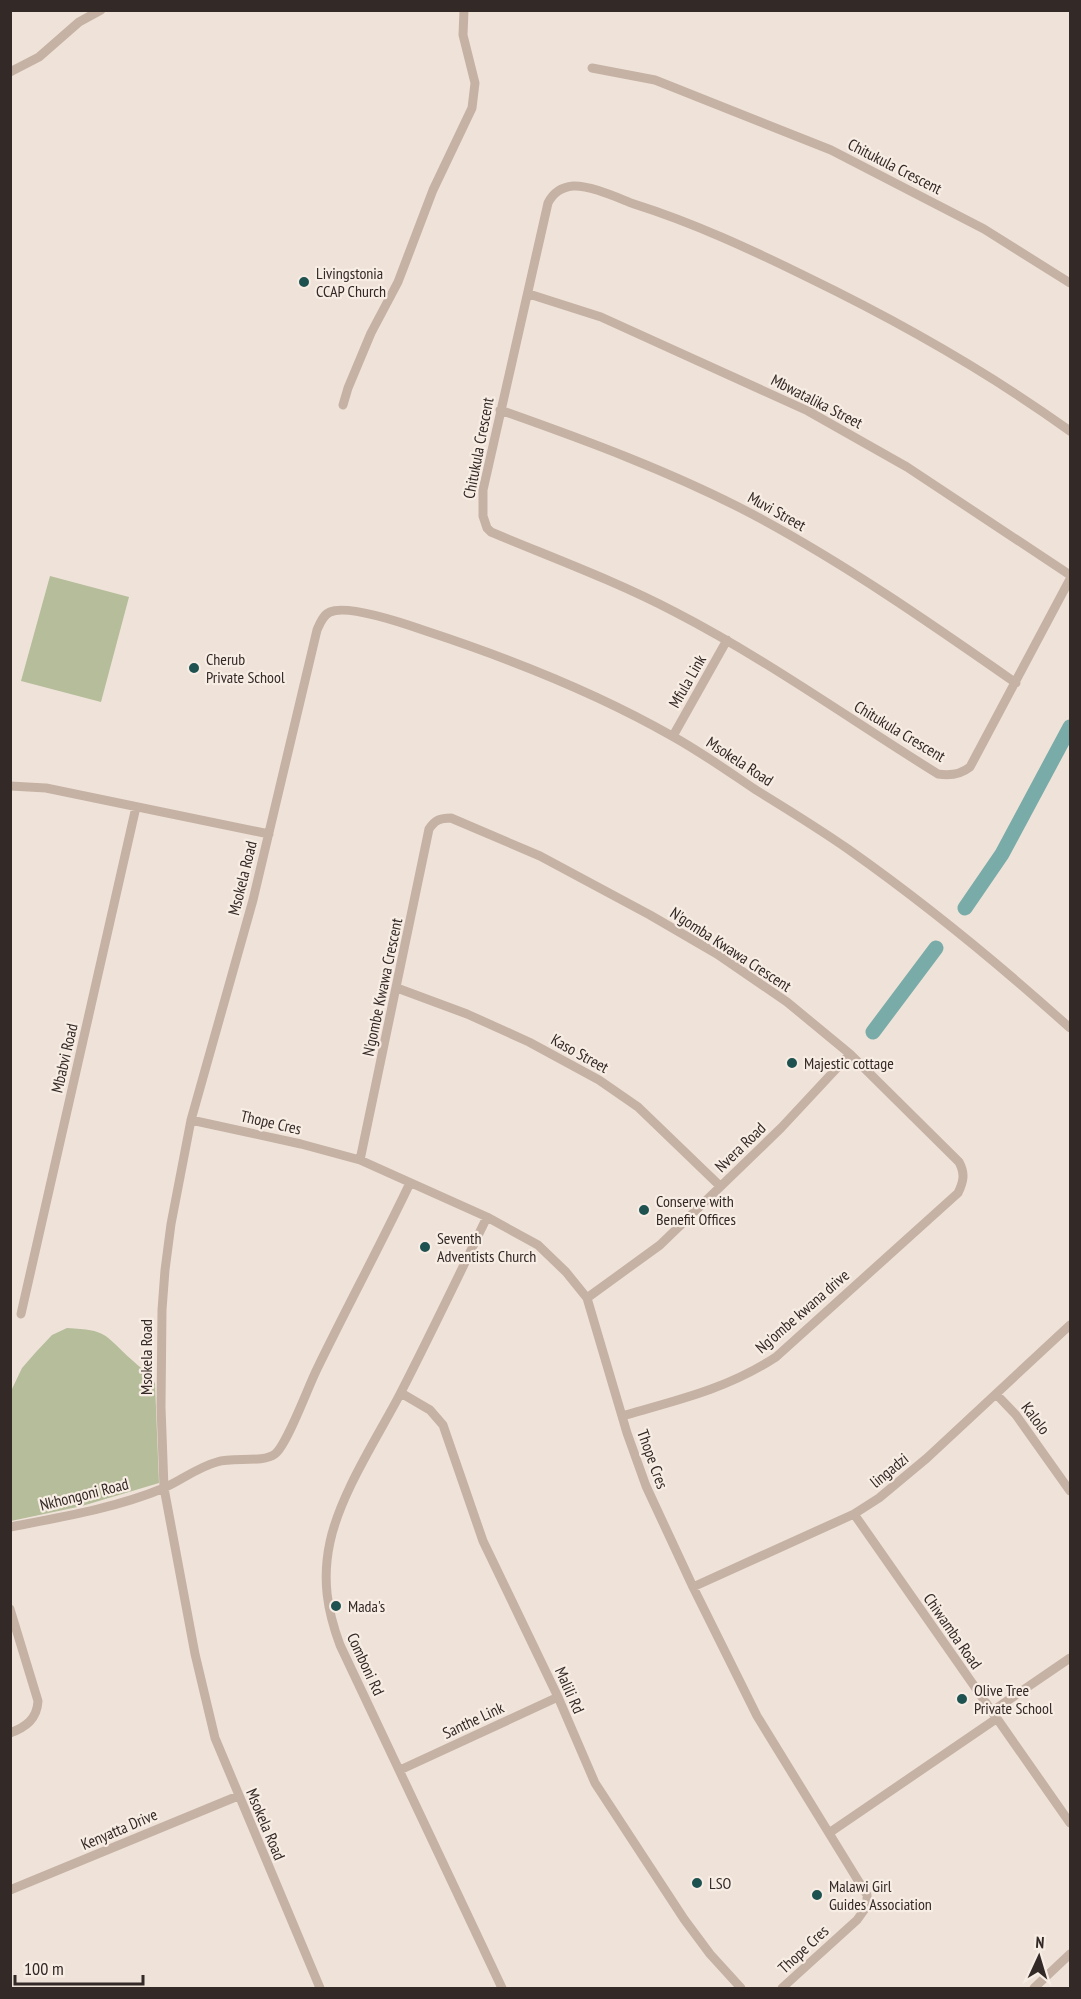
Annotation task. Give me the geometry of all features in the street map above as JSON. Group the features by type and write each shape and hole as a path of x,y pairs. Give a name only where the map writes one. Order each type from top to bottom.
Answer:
{"street":[{"path":"10,72 39,57 79,22 101,10"},
{"path":"343,405 371,333 398,282 433,190 472,108 475,83 463,35 464,10"},
{"name":"Chitukula Crescent","path":"592,68 655,80 831,150 984,228 1071,284"},
{"name":"Chitukula Crescent","path":"1071,431 966,363 870,308 728,238 654,210 580,186 562,189 550,200 483,490 483,516 491,532 620,585 727,640 938,774 944,775 959,774 970,768 1071,577"},
{"name":"Mbwatalika Street","path":"529,294 601,317 808,411 906,468 1071,577"},
{"name":"Muvi Street","path":"500,410 573,436 750,513 896,600 1016,683"},
{"name":"Msokela Road","path":"320,1989 215,1738 197,1664 164,1488 161,1407 162,1310 171,1224 191,1120 253,900 317,630 328,613 339,609 352,610 469,645 582,691 673,736 849,850 943,921 1071,1028"},
{"name":"Mfula Link","path":"673,736 727,640"},
{"path":"10,786 46,788 269,834"},
{"name":"Mbabvi Road","path":"21,1314 136,807"},
{"name":"N'gomba Kwawa Crescent","path":"435,821 451,818 540,855 717,954 787,1002 850,1054 947,1148 959,1162 964,1175"},
{"name":"N'gombe Kwawa Crescent","path":"360,1160 429,828 435,821"},
{"name":"Kaso Street","path":"397,988 466,1014 518,1037 599,1080 638,1107 720,1186"},
{"name":"Nvera Road","path":"587,1298 660,1245 797,1113 850,1054"},
{"name":"Thope Cres","path":"191,1120 280,1139 360,1160 487,1217 538,1245 552,1257 587,1298 622,1416 646,1486 693,1587 757,1716 865,1889 867,1906 857,1920 783,1989"},
{"name":"Ng'ombe kwana drive","path":"622,1416 708,1392 751,1373 776,1357 958,1192 964,1175"},
{"name":"Nkhongoni Road","path":"10,1527 94,1510 164,1488 214,1463 225,1460 270,1457 277,1453 288,1438 313,1377 410,1183"},
{"name":"Comboni Rd","path":"487,1217 401,1393 339,1512 330,1543 325,1573 327,1604 340,1645 502,1989"},
{"name":"lingadzi","path":"693,1587 854,1514 879,1498 920,1465 1071,1325"},
{"name":"Malili Rd","path":"401,1393 430,1410 443,1425 483,1540 558,1697 584,1760 601,1792 684,1919 710,1954 741,1989"},
{"name":"Kalolo","path":"996,1394 1016,1415 1071,1491"},
{"name":"Chiwamba Road","path":"854,1514 1071,1823"},
{"path":"10,1609 38,1701 38,1711 23,1728 10,1733"},
{"path":"829,1833 994,1716 1071,1658"},
{"name":"Santhe Link","path":"400,1770 558,1697"},
{"name":"Kenyatta Drive","path":"10,1890 238,1796"},
{"path":"1034,1989 1071,1954"}],"green space":[{"path":"50,576 129,597 101,702 21,681"},
{"path":"67,1328 90,1330 104,1335 153,1379 159,1483 82,1506 11,1521 11,1391 22,1368 36,1352 52,1335"}],"waterway":[{"path":"965,908 1002,854 1070,727"},
{"path":"873,1032 936,948"}],"place":[{"name":"Livingstonia CCAP Church","path":"304,282"},
{"name":"Cherub Private School","path":"194,668"},
{"name":"Majestic cottage","path":"792,1063"},
{"name":"Conserve with Benefit Offices","path":"644,1210"},
{"name":"Seventh Adventists Church","path":"425,1247"},
{"name":"Mada's","path":"336,1606"},
{"name":"Olive Tree Private School","path":"962,1699"},
{"name":"LSO","path":"697,1883"},
{"name":"Malawi Girl Guides Association","path":"817,1895"}]}
